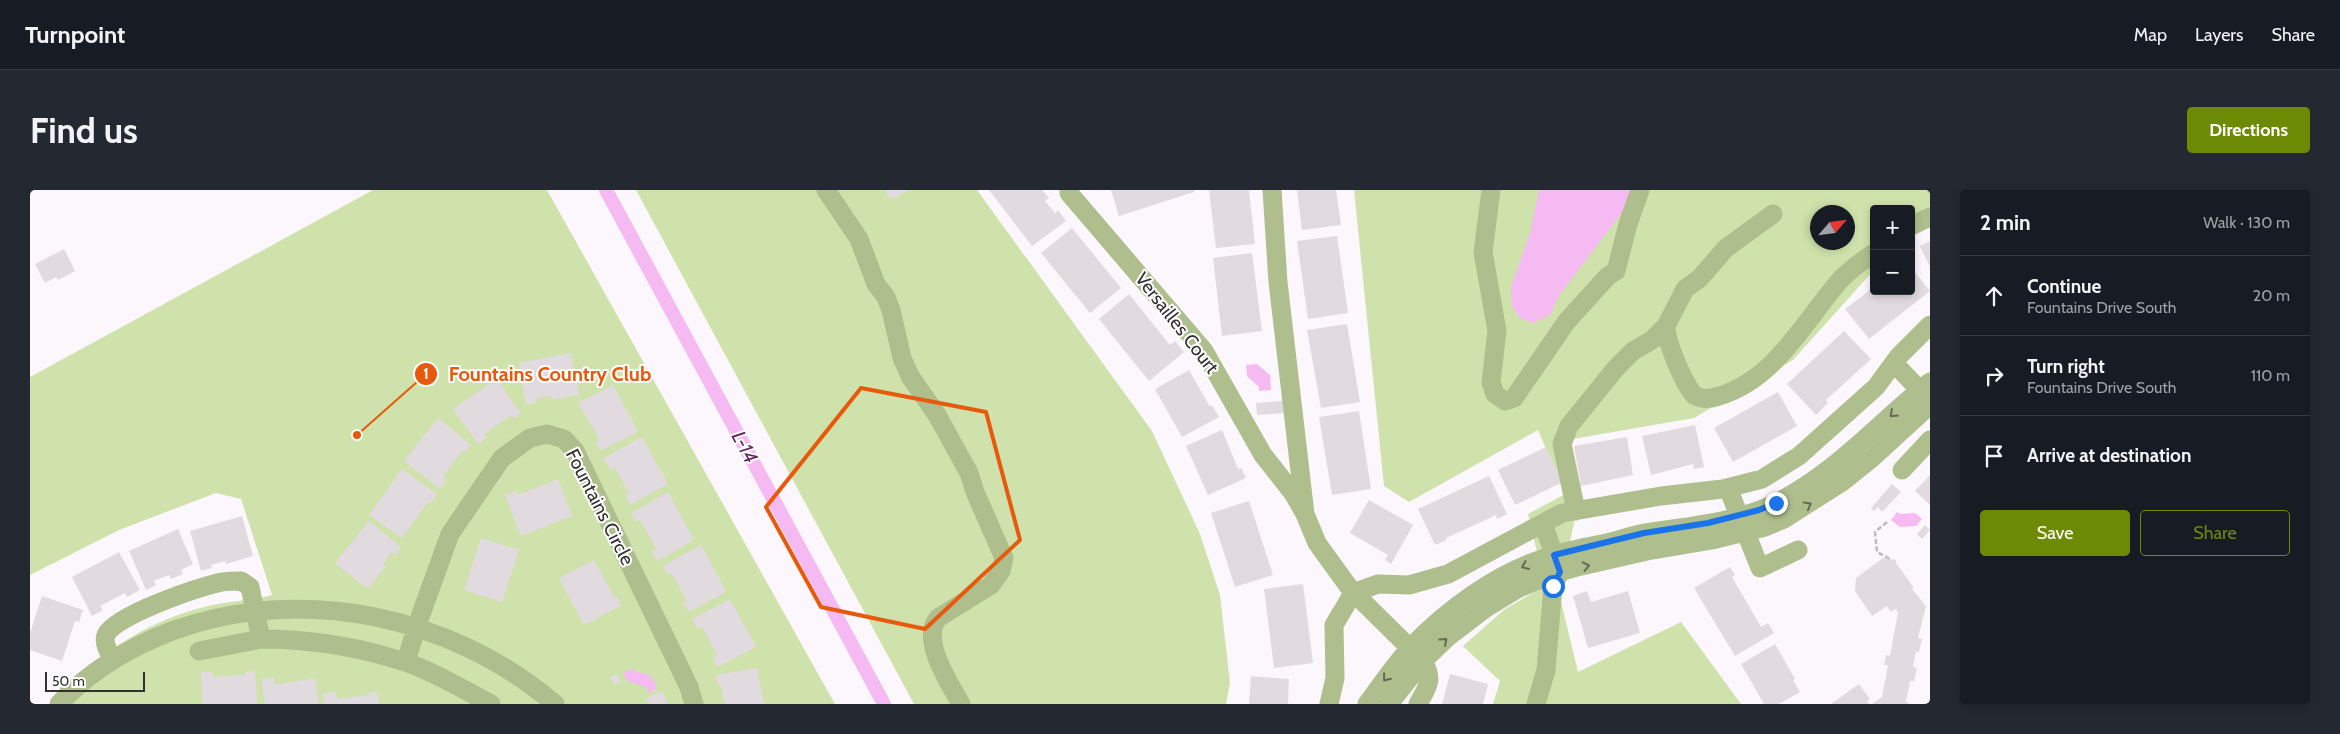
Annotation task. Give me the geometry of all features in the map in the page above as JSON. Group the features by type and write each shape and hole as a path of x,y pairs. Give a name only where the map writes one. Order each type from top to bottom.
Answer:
{"street":[{"path":"826,190 859,239 876,284 886,298 891,310 902,358 910,376 938,415 969,473 975,492 1004,558 1001,571 991,585 938,618 932,627 931,633 939,663 961,704"},
{"name":"Versailles Court","path":"1069,190 1069,193 1204,351 1263,455 1293,493 1306,514 1317,542 1353,592 1416,654"},
{"name":"Versailles Court","path":"1272,190 1280,301 1306,514"},
{"path":"1491,190 1483,252 1497,331 1491,382 1495,394 1504,401 1514,398 1567,321 1608,276 1616,271 1628,224 1640,190"},
{"path":"1576,511 1562,450 1564,434 1616,368 1634,351 1652,340 1666,326 1685,289 1700,278 1726,248 1773,214"},
{"path":"1915,224 1930,217"},
{"path":"1666,326 1670,347 1691,392 1702,398 1727,394 1746,384 1776,360 1842,279 1870,256"},
{"path":"1329,704 1335,678 1334,625 1353,592 1378,584 1409,585 1448,574 1562,513 1661,496 1728,488 1762,479 1799,456 1876,387 1898,357 1930,324"},
{"path":"1367,704 1416,654 1448,637 1486,608 1557,564 1644,533 1743,523 1831,468 1928,394 1894,363"},
{"name":"Fountains Circle","path":"406,662 416,628 450,534 502,458 530,438 547,434 564,439 575,451 690,687 694,704"},
{"path":"1902,470 1930,440"},
{"path":"1728,488 1760,568 1798,550"},
{"path":"1536,704 1546,670 1553,586 1557,564 1543,523"},
{"path":"113,660 106,644 106,636 112,626 141,610 222,582 241,581 250,587 261,639"},
{"path":"59,704 83,681 113,660 160,636 195,623 231,614 280,608 338,610 375,616 416,628 474,651 510,671 554,704"},
{"path":"199,651 261,639 280,639 342,646 406,662 491,704"},
{"path":"1389,704 1416,654"},
{"path":"1416,654 1430,673 1430,680 1418,704"}],"path":[{"path":"1887,522 1875,532 1874,541 1878,552 1890,559"}],"highlighted area":[{"path":"861,388 986,412 1020,540 925,629 821,607 766,507"}],"green space":[{"path":"373,190 547,190 835,704 69,704 59,688 129,638 186,612 208,606 272,595 241,499 216,493 119,530 30,575 30,377"},
{"path":"636,190 977,190 1152,431 1200,534 1220,595 1230,683 1226,704 914,704"},
{"path":"1354,190 1930,190 1930,225 1915,231 1915,205 1870,205 1870,274 1793,360 1694,418 1567,440 1579,500 1559,593 1578,672 1681,622 1741,704 1493,704 1500,681 1463,646 1505,609 1545,586 1528,514 1565,494 1538,430 1409,502 1384,486"}],"shaded area":[{"path":"1539,190 1632,190 1624,210 1560,294 1550,315 1533,323 1520,318 1512,307 1511,287 1530,233"},
{"path":"1257,364 1270,375 1271,390 1259,391 1259,387 1247,376 1246,365"},
{"path":"1897,512 1900,514 1915,513 1922,519 1916,526 1900,527 1891,520"},
{"path":"630,669 651,676 657,688 649,693 646,687 627,681 623,673"}],"building":[{"path":"885,190 907,190 907,191 890,200"},
{"path":"989,190 1042,190 1049,198 1045,201 1055,213 1058,210 1066,221 1032,246"},
{"path":"1111,190 1194,190 1194,192 1119,216"},
{"path":"1209,190 1249,190 1255,244 1216,248"},
{"path":"1297,190 1336,190 1341,225 1302,230"},
{"path":"1072,228 1121,288 1090,313 1041,253"},
{"path":"1337,236 1348,313 1308,319 1297,241"},
{"path":"1930,241 1930,267 1920,246"},
{"path":"64,249 75,271 58,280 56,277 45,283 35,264"},
{"path":"1252,253 1262,331 1222,336 1213,258"},
{"path":"1915,272 1930,291 1869,339 1845,309 1870,290 1870,295 1915,295"},
{"path":"1129,294 1170,345 1175,341 1184,352 1149,381 1099,319"},
{"path":"1347,324 1360,402 1321,408 1307,330"},
{"path":"1844,331 1871,359 1826,400 1828,403 1816,415 1787,384"},
{"path":"571,353 579,395 551,400 551,396 535,399 536,403 526,404 519,363"},
{"path":"1189,370 1210,407 1212,405 1219,417 1182,437 1155,389"},
{"path":"497,379 521,414 514,419 512,415 484,434 487,438 478,444 453,409"},
{"path":"613,385 638,432 600,451 596,442 600,440 578,403"},
{"path":"1778,392 1797,426 1733,462 1714,428"},
{"path":"1283,401 1284,413 1257,415 1256,403"},
{"path":"1359,411 1371,489 1332,495 1319,417"},
{"path":"438,418 471,445 465,452 463,450 443,476 447,479 440,489 404,461"},
{"path":"1695,425 1704,467 1694,469 1693,464 1651,475 1642,436"},
{"path":"1222,430 1238,469 1241,468 1246,478 1208,495 1186,446"},
{"path":"642,437 668,484 630,505 625,495 629,493 615,468 611,470 604,458"},
{"path":"1627,437 1633,475 1581,486 1574,446"},
{"path":"1546,447 1563,482 1515,505 1498,470"},
{"path":"402,469 437,494 430,504 428,502 402,538 369,515"},
{"path":"1930,475 1930,505 1915,491"},
{"path":"1489,476 1507,514 1497,519 1496,515 1435,545 1418,509"},
{"path":"558,479 572,516 521,536 505,495 517,491 518,495"},
{"path":"1892,484 1901,492 1882,512 1878,507 1874,511 1871,508"},
{"path":"668,492 694,540 657,561 651,551 656,549 640,520 636,522 631,513"},
{"path":"1369,500 1413,525 1391,564 1385,560 1388,555 1350,533"},
{"path":"1249,501 1273,575 1235,587 1211,513"},
{"path":"242,516 253,556 226,564 225,561 211,565 212,568 201,571 190,531"},
{"path":"369,521 401,547 396,555 392,552 383,564 386,566 368,589 335,563"},
{"path":"1925,525 1930,530 1922,539 1917,534"},
{"path":"178,529 193,564 181,570 183,574 171,579 169,575 154,581 156,585 146,590 129,551"},
{"path":"481,538 519,550 502,602 464,590"},
{"path":"701,545 726,592 689,612 683,603 687,601 671,572 667,574 663,566"},
{"path":"119,552 140,590 127,597 125,593 100,606 103,610 92,616 72,577"},
{"path":"1883,558 1896,560 1896,563 1914,588 1912,589 1926,606 1918,638 1922,639 1919,652 1916,651 1913,667 1917,668 1914,681 1910,681 1906,702 1910,704 1872,704 1882,697 1888,665 1884,665 1886,655 1890,656 1898,612 1895,609 1891,612 1887,606 1872,616 1855,591 1856,578"},
{"path":"594,560 615,598 617,597 622,605 584,625 559,578"},
{"path":"1730,567 1735,575 1732,577 1761,627 1768,623 1774,633 1735,656 1694,588"},
{"path":"1303,584 1313,663 1274,668 1264,589"},
{"path":"1587,591 1591,602 1628,591 1640,633 1588,648 1573,596"},
{"path":"42,596 83,610 79,622 75,621 62,661 30,650 30,633"},
{"path":"730,599 756,647 718,667 713,657 717,655 702,626 697,628 692,619"},
{"path":"1775,644 1795,679 1793,680 1800,692 1779,704 1764,704 1741,664"},
{"path":"757,668 764,704 725,704 721,685 718,686 716,675"},
{"path":"255,671 257,704 203,704 201,672 212,672 213,677 245,675 245,672"},
{"path":"617,674 621,682 614,685 610,677"},
{"path":"1450,674 1488,684 1483,704 1442,704"},
{"path":"1251,676 1289,679 1288,704 1249,704"},
{"path":"274,678 275,685 315,678 319,704 265,704 261,679"},
{"path":"1859,684 1870,699 1867,701 1869,704 1831,704"},
{"path":"662,691 668,704 649,704 646,698"},
{"path":"336,692 337,699 369,695 369,693 377,692 379,704 324,704 323,693"}],"waterway":[{"name":"L-14","path":"606,190 884,704"}],"place":[{"name":"Fountains Country Club","path":"357,435"}],"route":[{"path":"1553,586 1560,572 1554,555 1644,533 1667,531 1708,523 1759,510 1776,503"}]}
